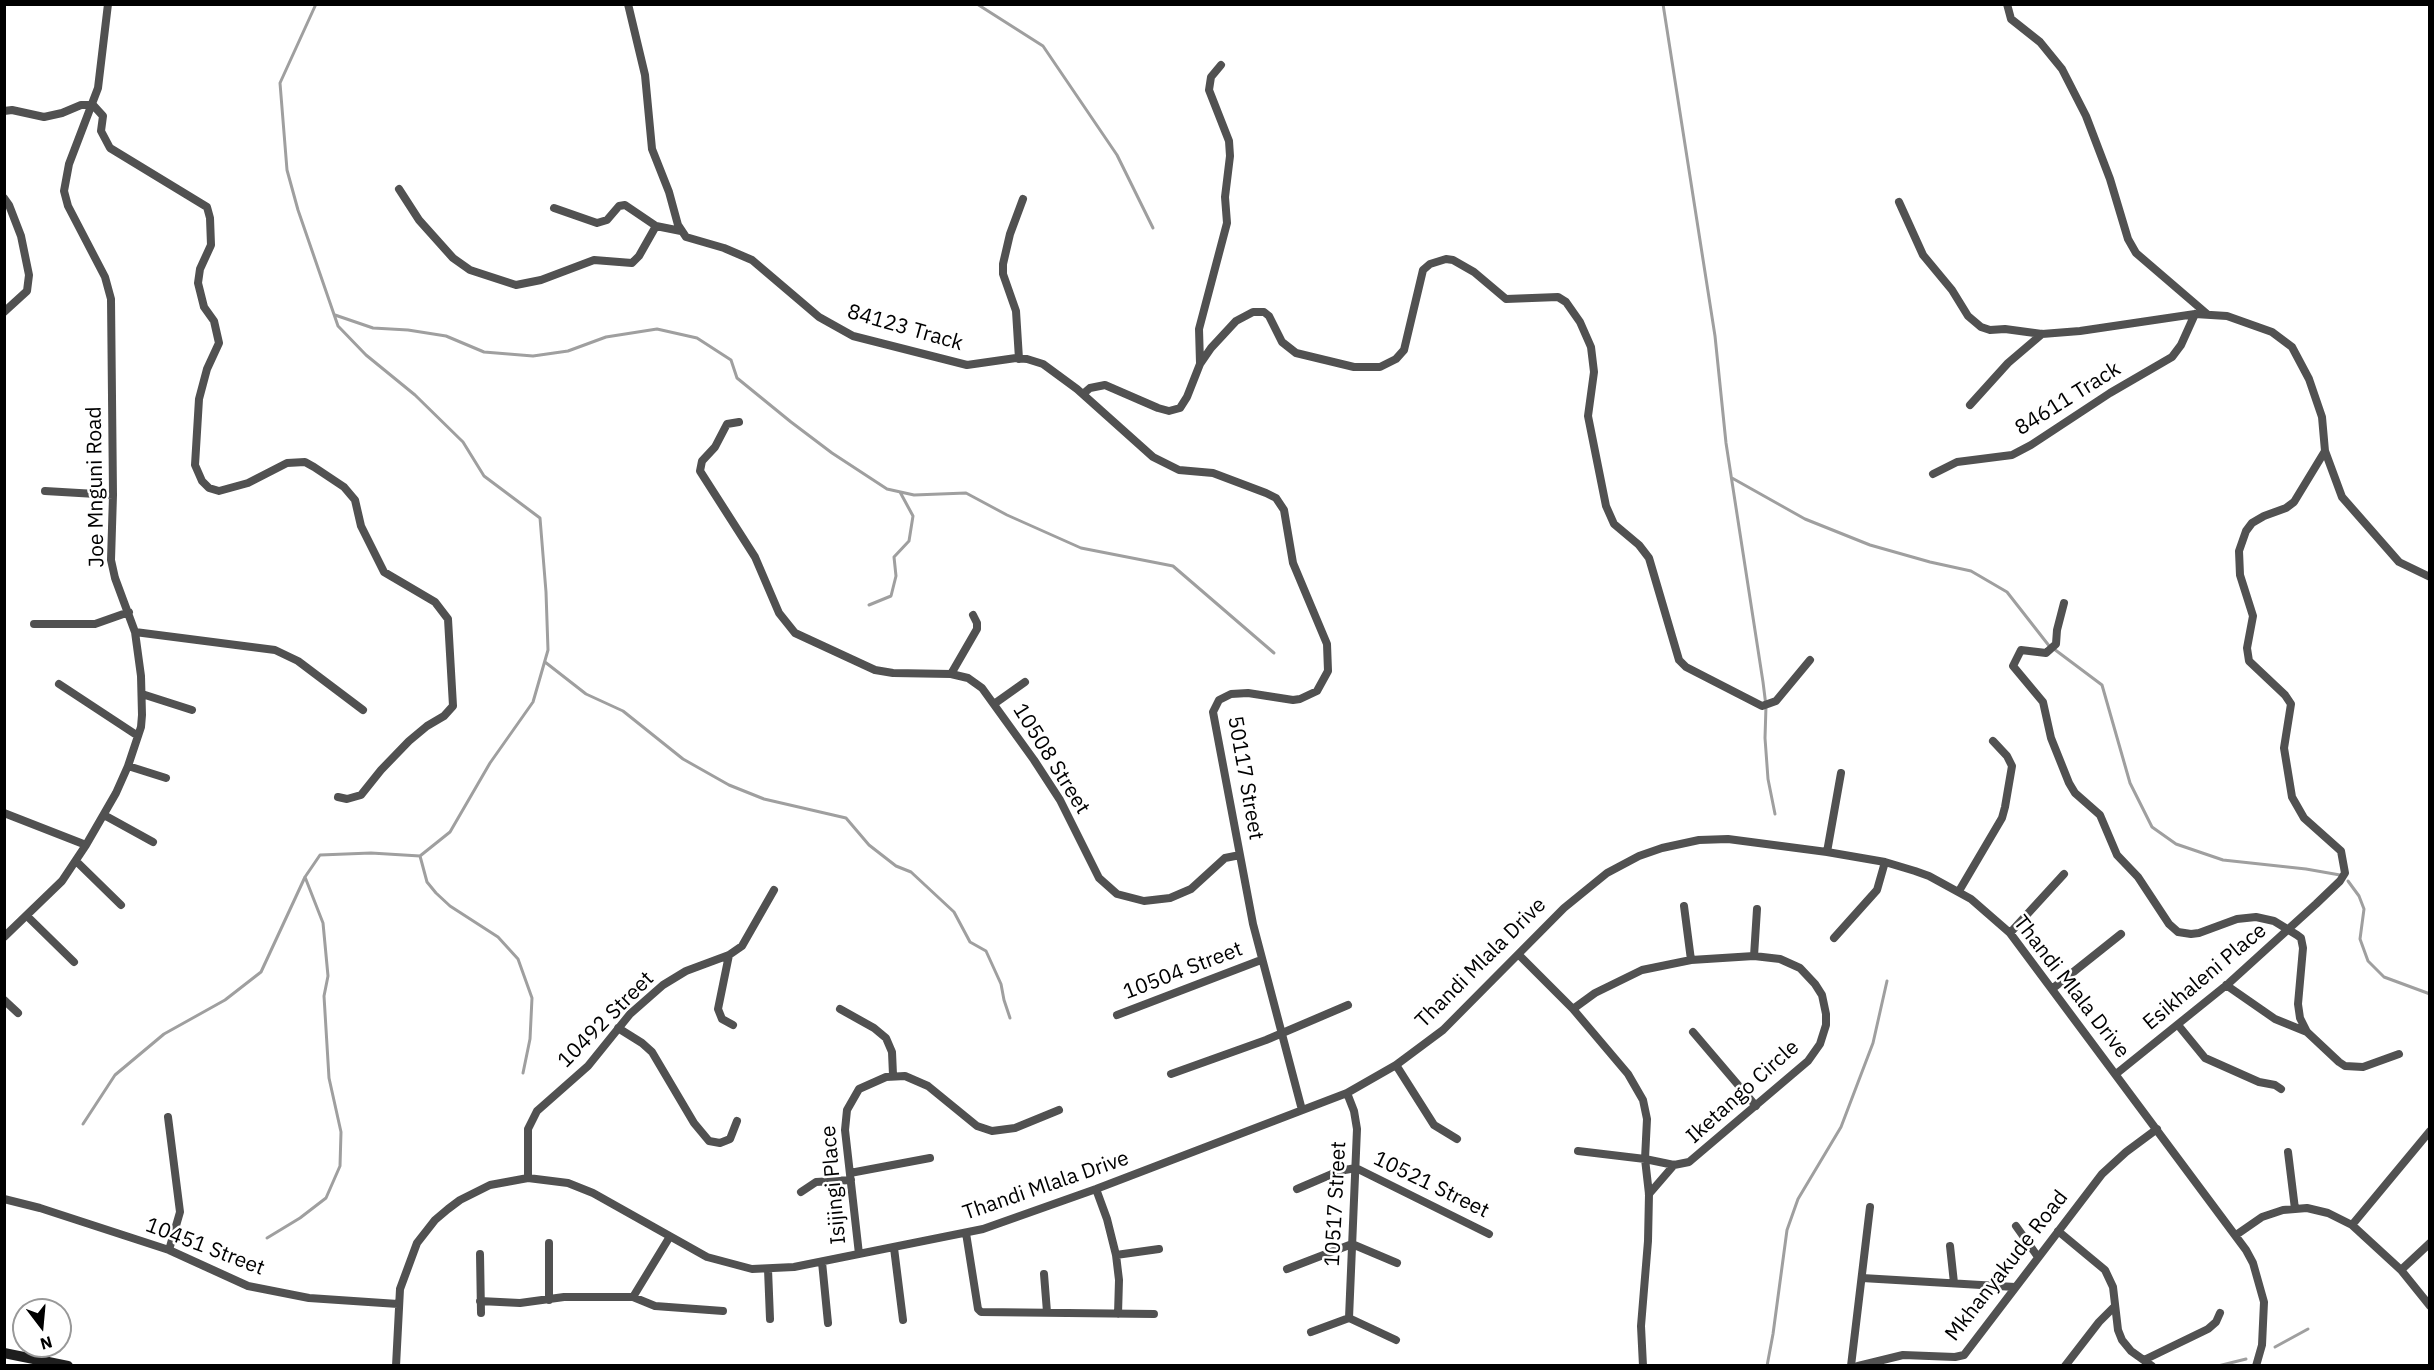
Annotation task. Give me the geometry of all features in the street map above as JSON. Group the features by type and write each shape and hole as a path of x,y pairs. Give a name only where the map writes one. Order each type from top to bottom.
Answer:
{"main road":[{"path":"4,1353 68,1365"}],"street":[{"name":"Joe Mnguni Road","path":"4,937 62,881 86,845 104,815 128,766 142,715 135,632 115,578 111,560 113,495 111,299 105,277 68,206 64,191 69,165 93,105 102,65 108,4"},
{"path":"628,4 645,75 652,149 681,231"},
{"path":"2007,4 2011,19 2040,42 2062,69 2086,116 2110,180 2128,239 2136,253 2207,314"},
{"path":"1200,364 1199,329 1227,223 1224,197 1230,156 1229,141 1209,90 1211,77 1221,65"},
{"path":"4,111 12,110 44,117 81,105 93,105 103,116 101,132 110,148 168,185 198,200 210,212 211,244 200,269 198,283 204,307 214,321 219,343 207,369 199,399 195,465 202,481 209,488 219,491 248,483 287,463 305,462 314,467 344,487 355,500 361,526 384,572 435,602 448,619 453,706 444,716 409,741 381,770 362,795 347,799 338,797"},
{"path":"399,189 419,220 453,258 470,270 516,285 541,280 594,260 632,263 639,256 656,226 625,205 619,206 607,220 597,223 554,208"},
{"path":"4,198 21,236 29,275 27,291 4,312"},
{"path":"1019,358 1016,311 1003,274 1003,264 1010,234 1023,200"},
{"path":"1899,202 1923,255 1973,321 1990,330 2005,329 2042,334 2207,314 2245,321 2272,332 2292,347 2309,380 2322,417 2325,451 2342,497 2399,562 2430,578"},
{"name":"84123 Track","path":"656,226 681,231 691,239 724,248 752,260 764,267 819,317 853,336 967,365 1019,358 1043,364 1083,394 1137,445"},
{"path":"1083,394 1090,387 1105,385 1158,408 1174,410 1184,404 1200,364 1231,325 1246,315 1260,311 1269,316 1282,342 1296,353 1354,368 1370,369 1389,364 1404,350 1423,270 1430,264 1446,258 1474,272 1506,299 1561,298 1580,322 1591,347 1594,372 1588,416 1606,506 1614,524 1640,545 1649,558 1679,660 1686,667 1762,706 1776,701 1810,660"},
{"name":"84611 Track","path":"1933,474 1957,462 1973,462 2012,455 2031,445 2101,399 2172,357 2181,345 2195,314"},
{"path":"1971,405 2008,363 2042,334"},
{"name":"10508 Street","path":"739,422 728,424 715,447 702,461 700,471 755,557 773,602 788,627 803,637 875,670 894,673 951,674 975,682 994,704 1059,800 1099,878 1117,894 1144,901 1170,898 1191,890 1210,870 1226,858 1240,855"},
{"name":"50117 Street","path":"1137,445 1153,457 1179,470 1213,473 1276,498 1284,510 1291,555 1298,580 1327,644 1328,671 1321,686 1309,696 1293,700 1248,693 1231,694 1219,700 1215,706 1214,718 1240,855"},
{"name":"Esikhaleni Place","path":"2116,1074 2178,1025 2289,930 2340,881 2345,867 2338,847 2304,818 2292,797 2284,748 2291,704 2253,666 2247,656 2254,623 2240,575 2239,551 2246,531 2252,523 2294,502 2325,451"},
{"path":"45,490 113,495"},
{"path":"2064,603 2056,644 2046,653 2021,650 2013,666 2043,702 2051,738 2066,777 2075,793 2100,815 2117,855 2138,877 2169,924 2178,932 2199,933 2245,917 2274,921 2298,934 2302,942 2298,1011 2307,1032 2330,1055 2346,1066 2363,1067 2399,1054"},
{"path":"34,624 95,624 129,612"},
{"path":"951,674 977,629 973,615"},
{"path":"135,632 275,650 298,661 363,710"},
{"path":"994,704 1025,682"},
{"path":"59,684 138,736"},
{"path":"142,694 192,710"},
{"path":"1959,891 1999,824 2006,807 2012,766 2007,756 1993,741"},
{"path":"128,766 166,777"},
{"path":"1827,852 1841,774"},
{"path":"4,813 86,845"},
{"path":"104,815 153,842"},
{"name":"Thandi Mlala Drive","path":"396,1365 400,1289 411,1255 417,1243 435,1220 477,1190 506,1181 528,1178 556,1181 580,1187 669,1238 719,1262 752,1269 822,1262 966,1233 1096,1189 1347,1093 1396,1065 1443,1030 1564,908 1594,882 1629,861 1662,848 1699,840 1728,838 1885,862 1929,876 1959,891 1984,909 2010,933 2236,1235 2253,1263 2264,1302 2262,1345 2256,1365"},
{"path":"1240,855 1261,960 1302,1110"},
{"path":"76,861 121,905"},
{"path":"1834,938 1872,898 1879,884 1885,862"},
{"path":"2010,933 2064,874"},
{"name":"10492 Street","path":"528,1178 527,1140 531,1120 549,1099 588,1066 640,1004 675,977 729,955 742,946 774,890"},
{"path":"1684,906 1691,960"},
{"path":"1754,956 1757,909"},
{"path":"27,916 74,962"},
{"path":"2052,989 2121,934"},
{"path":"729,955 718,1009 722,1019 733,1025"},
{"path":"1519,955 1573,1009 1628,1074 1639,1091 1647,1119 1645,1159 1649,1194 1648,1241 1641,1326 1643,1365"},
{"name":"Iketango Circle","path":"1573,1009 1595,993 1642,970 1691,960 1754,956 1780,959 1800,968 1822,995 1826,1014 1823,1034 1815,1053 1696,1158 1674,1165 1578,1151"},
{"name":"10504 Street","path":"1117,1015 1261,960"},
{"path":"2226,985 2275,1019 2307,1032"},
{"path":"4,1000 18,1013"},
{"path":"1171,1074 1281,1034 1348,1005"},
{"path":"840,1009 874,1028 886,1038 892,1052 893,1075 905,1076 928,1086 972,1123 986,1131 998,1132 1015,1128 1059,1110"},
{"path":"2178,1025 2205,1058 2259,1082 2275,1085 2281,1089"},
{"path":"618,1028 652,1052 694,1123 709,1141 720,1143 730,1139 737,1121"},
{"path":"1693,1032 1756,1106"},
{"path":"1396,1065 1434,1125 1457,1139"},
{"name":"Isijingi Place","path":"859,1254 845,1130 849,1103 867,1084 893,1075"},
{"name":"10517 Street","path":"1347,1093 1354,1111 1357,1129 1349,1318"},
{"path":"168,1117 180,1212 169,1250"},
{"name":"Mkhanyakude Road","path":"1858,1365 1903,1355 1955,1357 1964,1355 2102,1174 2126,1152 2157,1129"},
{"path":"2352,1225 2430,1131"},
{"path":"2288,1152 2295,1209"},
{"path":"801,1192 816,1182 850,1177 930,1158"},
{"path":"1649,1194 1674,1165"},
{"path":"1297,1189 1339,1171 1356,1168"},
{"name":"10521 Street","path":"1356,1168 1490,1234"},
{"path":"1096,1189 1107,1219 1116,1255 1119,1280 1118,1314"},
{"name":"10451 Street","path":"4,1199 40,1208 169,1250 248,1286 278,1293 398,1304"},
{"path":"1851,1365 1870,1207"},
{"path":"2236,1235 2262,1217 2283,1210 2328,1212 2352,1225 2401,1270 2430,1306"},
{"path":"2016,1226 2038,1257"},
{"path":"2058,1231 2105,1270 2113,1287 2118,1330 2122,1340 2125,1346 2152,1365"},
{"path":"966,1233 978,1310 1154,1314"},
{"path":"633,1297 669,1238"},
{"path":"2401,1270 2430,1243"},
{"path":"549,1244 549,1300"},
{"path":"1287,1269 1352,1244 1397,1263"},
{"path":"1950,1246 1954,1283"},
{"path":"894,1248 903,1320"},
{"path":"1116,1255 1159,1249"},
{"path":"480,1254 481,1313"},
{"path":"822,1262 828,1323"},
{"path":"768,1269 770,1319"},
{"path":"1044,1274 1047,1312"},
{"path":"1862,1278 2015,1287"},
{"path":"480,1301 510,1304 575,1297 633,1297 655,1306 723,1311"},
{"path":"2065,1365 2099,1322 2115,1306"},
{"path":"2144,1360 2208,1329 2216,1322 2220,1314"},
{"path":"1311,1332 1349,1318 1396,1340"}],"waterway":[{"path":"83,1124 115,1075 164,1034 225,1000 261,972 305,877 320,855 371,853 420,856 450,832 490,763 533,702 548,650 540,518 484,476 463,442 415,395 366,355 338,326 298,210 287,170 280,83 316,4"},
{"path":"977,4 1043,46 1117,155 1153,228"},
{"path":"1663,4 1715,336 1726,443 1763,682 1768,779 1775,814"},
{"path":"335,315 373,328 408,330 446,336 484,352 533,356 568,351 606,337 657,329 697,338 731,360 737,378 791,422 832,453 887,489 914,495 966,493 1007,515 1081,548 1173,566 1274,653"},
{"path":"1732,478 1805,519 1870,545 1971,571 2007,592 2050,647"},
{"path":"869,605 891,596 896,576 894,557 909,541 913,516 900,492"},
{"path":"2054,649 2102,685 2130,783 2152,827 2176,844 2223,860 2340,875"},
{"path":"545,662 586,694 623,711 683,759 729,785 764,799 846,818 869,845 896,866 911,872 954,912 970,942 986,951 1001,984 1010,1018"},
{"path":"420,856 427,882 436,893 450,906 498,937 518,959 532,998 530,1039 523,1073"},
{"path":"267,1238 300,1218 326,1198 340,1166 341,1132 329,1078 324,996 328,976 323,923 305,877"},
{"path":"2348,881 2359,896 2364,909 2360,939 2368,961 2384,977 2430,994"},
{"path":"1767,1366 1787,1230 1798,1199 1841,1127 1873,1043 1887,981"},
{"path":"2275,1347 2308,1329"},
{"path":"2218,1366 2246,1359"}]}
